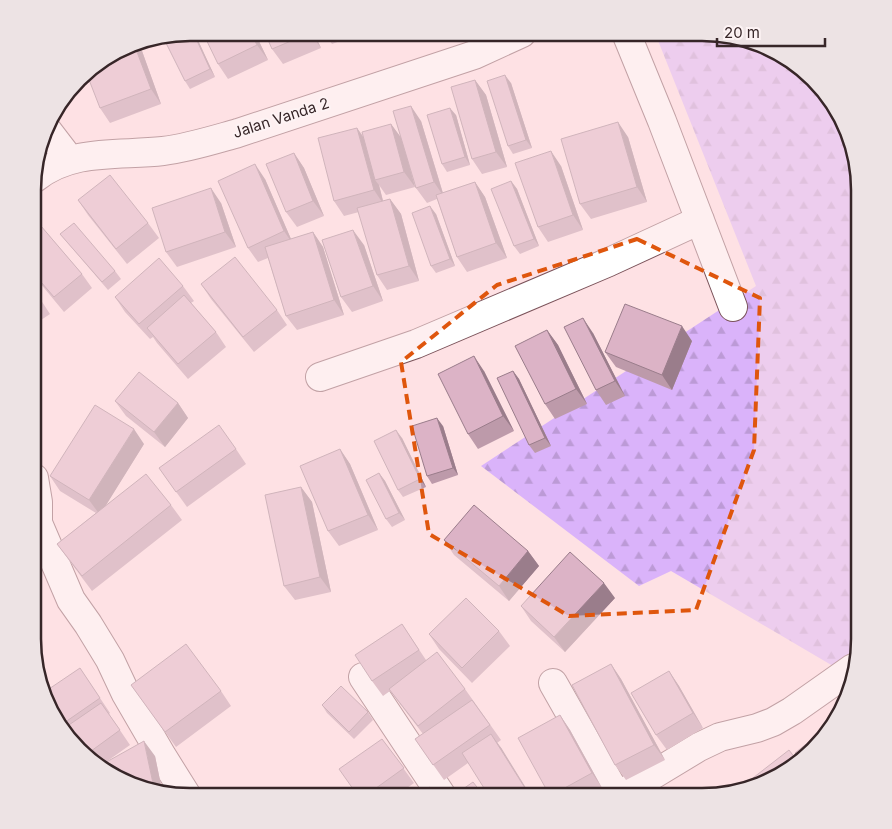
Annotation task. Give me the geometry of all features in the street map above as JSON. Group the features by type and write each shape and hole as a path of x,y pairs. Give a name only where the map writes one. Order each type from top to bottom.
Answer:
{"street":[{"name":"Jalan Vanda 2","path":"43,173 70,160 100,154 164,151 238,134 474,54 502,42"},
{"path":"630,42 733,307"},
{"path":"52,136 70,160"},
{"path":"320,377 416,344 609,262 700,220"},
{"path":"42,536 71,600 110,660 126,694 162,756 183,787"},
{"path":"632,787 720,737 773,722 847,672"},
{"path":"363,677 436,788"},
{"path":"553,683 612,787"}],"highlighted area":[{"path":"637,239 760,298 754,450 696,610 569,616 429,534 401,362 497,285"}],"green space":[{"path":"659,42 731,44 749,49 776,61 792,72 814,92 826,108 843,143 848,161 850,181 851,638 849,656 833,666 671,571 639,586 481,466 756,286"}],"building":[{"path":"197,41 210,69 185,81 166,44"},
{"path":"207,41 255,41 257,45 218,64"},
{"path":"269,41 291,41 272,49"},
{"path":"137,52 151,89 100,108 89,81 116,61"},
{"path":"505,75 526,140 508,146 487,81"},
{"path":"475,80 496,152 472,159 451,87"},
{"path":"411,106 434,182 416,188 393,111"},
{"path":"450,108 465,157 442,164 427,115"},
{"path":"618,122 637,187 580,204 561,139"},
{"path":"391,124 404,172 375,180 362,132"},
{"path":"357,128 374,190 334,201 318,138"},
{"path":"551,151 573,215 538,227 515,163"},
{"path":"294,153 313,201 286,212 266,164"},
{"path":"255,164 284,231 248,248 218,181"},
{"path":"110,175 148,223 116,249 78,200"},
{"path":"511,181 534,239 514,246 491,189"},
{"path":"475,182 496,243 457,257 436,195"},
{"path":"211,188 225,232 166,252 152,208"},
{"path":"390,199 409,266 377,275 357,208"},
{"path":"430,206 450,259 431,266 412,213"},
{"path":"74,223 115,271 102,282 60,234"},
{"path":"41,226 82,274 54,297 41,282"},
{"path":"353,230 373,286 341,297 322,240"},
{"path":"313,232 334,300 286,316 265,247"},
{"path":"235,257 277,310 243,337 201,284"},
{"path":"159,258 183,286 139,324 115,297"},
{"path":"184,295 216,332 178,364 147,328"},
{"path":"625,304 682,326 662,375 605,352"},
{"path":"583,318 615,381 596,390 564,327"},
{"path":"547,330 576,389 545,404 515,346"},
{"path":"474,356 503,416 468,434 438,374"},
{"path":"513,371 545,438 529,445 497,378"},
{"path":"139,372 178,403 154,432 115,401"},
{"path":"95,405 134,429 89,500 50,476"},
{"path":"437,418 453,468 427,476 412,426"},
{"path":"219,425 236,449 176,492 159,468"},
{"path":"396,430 420,479 398,490 374,441"},
{"path":"340,449 368,515 328,531 300,466"},
{"path":"379,473 399,513 386,519 366,480"},
{"path":"146,474 171,505 82,576 57,544"},
{"path":"301,487 320,577 284,586 265,495"},
{"path":"474,505 528,551 499,586 444,540"},
{"path":"570,552 604,583 554,637 521,606"},
{"path":"466,598 499,631 462,668 429,634"},
{"path":"402,624 419,650 372,681 355,655"},
{"path":"186,644 221,691 165,732 131,685"},
{"path":"437,652 465,689 418,726 389,689"},
{"path":"611,664 654,745 615,765 572,685"},
{"path":"80,668 100,698 66,721 50,688"},
{"path":"669,671 693,713 656,735 631,693"},
{"path":"341,686 368,712 349,732 322,705"},
{"path":"472,700 490,725 433,765 415,739"},
{"path":"101,703 120,730 92,750 69,725"},
{"path":"560,715 592,773 566,787 545,787 518,738"},
{"path":"491,734 525,787 484,787 462,753"},
{"path":"382,739 404,768 377,788 352,788 339,769"},
{"path":"144,741 153,783 133,776 107,762"},
{"path":"809,742 800,751 795,753"},
{"path":"789,750 793,756 776,768 752,778"},
{"path":"473,782 477,787 465,787"}]}
